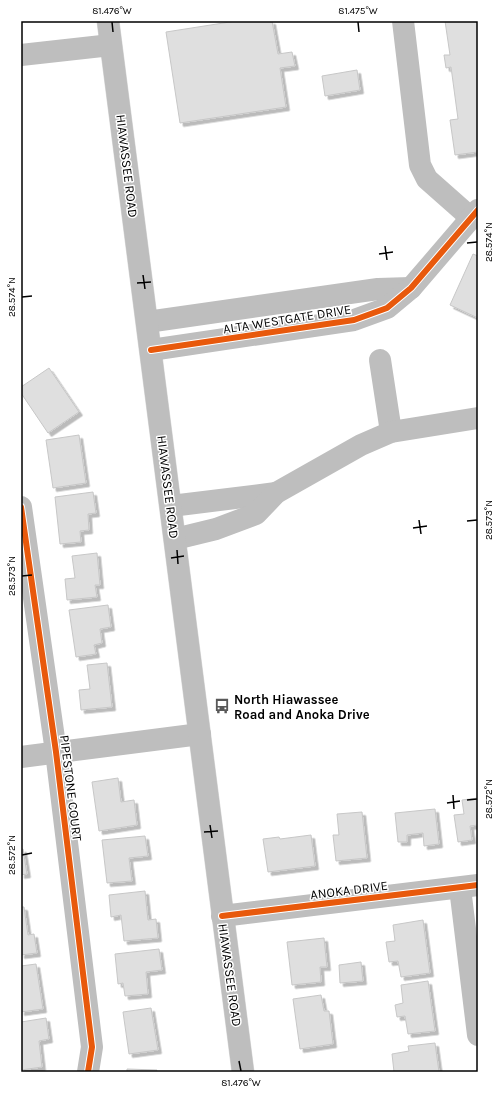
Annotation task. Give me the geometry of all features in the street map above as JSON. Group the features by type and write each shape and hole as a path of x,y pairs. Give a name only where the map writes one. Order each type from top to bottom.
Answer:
{"street":[{"name":"HIAWASSEE ROAD","path":"108,21 243,1072"},
{"name":"ALTA WESTGATE DRIVE","path":"151,350 354,320 388,308 411,288 474,213 427,179 420,165 403,21"},
{"path":"21,55 111,45"},
{"name":"ALTA WESTGATE DRIVE","path":"147,322 378,289 411,288"},
{"path":"380,360 391,432"},
{"path":"175,539 216,529 256,514 276,493 361,445 391,432 478,418"},
{"path":"171,506 276,493"},
{"name":"PIPESTONE COURT","path":"21,507 56,752 92,1047 88,1072"},
{"path":"21,757 200,734"},
{"path":"469,886 478,1035"},
{"name":"ANOKA DRIVE","path":"222,916 469,886"}],"building":[{"path":"236,21 272,21 278,54 292,52 295,66 280,68 286,107 180,123 166,32"},
{"path":"445,21 478,21 478,152 455,155 450,120 458,119 451,67 446,68 444,55 450,55"},
{"path":"357,70 360,90 325,96 322,76"},
{"path":"473,254 478,256 478,318 450,305"},
{"path":"49,368 79,412 48,433 21,393 21,387"},
{"path":"79,435 86,483 53,488 46,440"},
{"path":"93,492 96,513 88,514 89,530 80,531 81,542 60,544 55,497"},
{"path":"97,553 100,585 95,585 97,597 67,600 65,579 75,578 72,556"},
{"path":"108,605 111,627 100,629 102,643 94,645 96,654 76,657 69,610"},
{"path":"107,663 112,707 81,710 79,690 90,689 87,665"},
{"path":"118,778 121,802 134,800 137,825 99,831 92,782"},
{"path":"478,798 478,825 470,826 472,840 458,842 454,815 464,814 462,800"},
{"path":"435,809 439,844 424,846 423,833 407,835 407,842 398,842 395,813"},
{"path":"362,812 367,858 336,861 333,835 339,835 337,814"},
{"path":"311,835 315,866 268,872 263,839 279,837 280,839"},
{"path":"145,836 148,856 129,858 132,881 107,883 102,840"},
{"path":"21,849 23,849 27,874 21,875"},
{"path":"145,891 148,920 156,919 158,938 124,941 121,915 111,917 109,895"},
{"path":"21,907 24,907 28,935 34,934 37,953 21,955"},
{"path":"423,920 430,973 401,977 398,961 389,962 386,942 395,941 393,925"},
{"path":"324,938 327,967 320,967 321,982 292,985 287,942"},
{"path":"159,949 162,970 146,972 148,994 125,996 123,983 118,984 115,954"},
{"path":"361,962 363,981 340,983 339,965"},
{"path":"36,964 43,1009 21,1012 21,966"},
{"path":"428,981 435,1031 408,1034 405,1016 397,1017 395,1005 403,1003 401,985"},
{"path":"321,995 324,1011 329,1011 333,1044 300,1049 293,999"},
{"path":"151,1008 158,1050 129,1054 123,1012"},
{"path":"46,1018 49,1039 39,1041 42,1067 21,1070 21,1022"},
{"path":"435,1043 439,1072 394,1072 392,1054 409,1051 408,1046"},
{"path":"127,1069 157,1070 156,1072 127,1072"}],"cycle path":[{"path":"151,350 354,320 387,308 411,288 478,210"},
{"path":"21,507 56,752 92,1047 88,1072"},
{"path":"222,916 478,885"}],"place":[{"name":"North Hiawassee Road and Anoka Drive","path":"222,706"}]}
